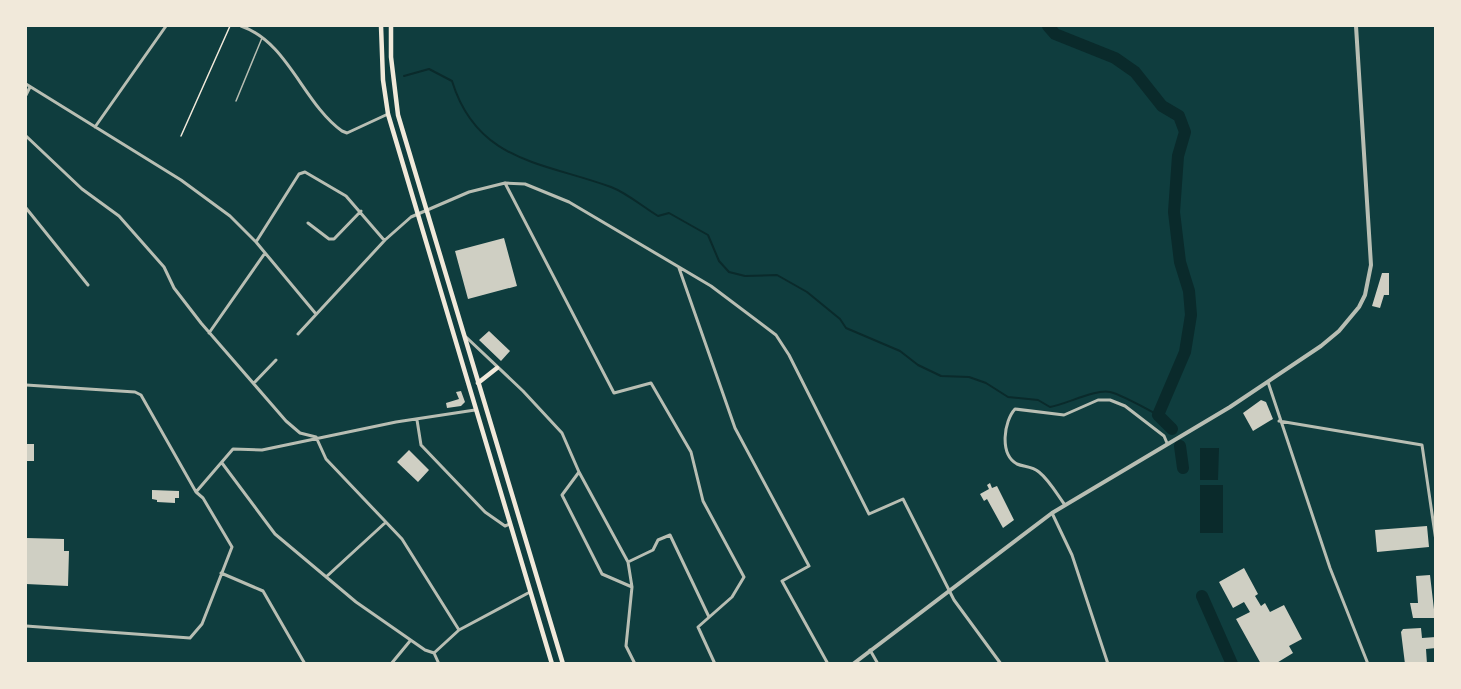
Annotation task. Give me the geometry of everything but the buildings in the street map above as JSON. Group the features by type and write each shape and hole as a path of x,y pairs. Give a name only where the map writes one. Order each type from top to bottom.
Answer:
{"main road":[{"path":"381,26 383,80 388,114 552,663"},
{"path":"391,26 394,97 425,210 562,663"},
{"path":"478,383 497,368"}],"street":[{"path":"94,128 166,26"},
{"path":"241,26 263,37 342,131 346,133 388,114"},
{"path":"853,663 1052,513 1268,382 1339,331 1359,308 1367,287 1371,249 1356,26"},
{"path":"26,84 181,180 230,216 256,242 316,314"},
{"path":"26,95 30,87"},
{"path":"26,136 82,189 120,216 164,267 174,288 209,333 300,433 316,437"},
{"path":"256,242 301,172 346,196 385,240"},
{"path":"505,183 614,393 651,383 691,452 703,501 744,577 732,597 698,627 715,663"},
{"path":"298,334 385,240 416,214 470,192 505,183 525,184 569,202 711,286 776,335 789,355 869,514 903,499 950,591 1001,663"},
{"path":"26,208 88,285"},
{"path":"308,222 329,239 334,239 361,211"},
{"path":"209,333 265,254"},
{"path":"678,267 735,428 809,566 782,581 828,663"},
{"path":"463,334 523,391 562,433 579,472 628,562 632,587 626,646 635,663"},
{"path":"254,383 276,360"},
{"path":"1268,382 1279,421 1330,568 1368,663"},
{"path":"26,385 125,391 141,395 196,492 203,498 232,547 202,624 190,638 26,626"},
{"path":"1065,505 1041,473 1033,468 1016,464 1010,458 1004,441 1015,409 1064,415 1098,400 1110,400 1125,406 1164,436 1167,443"},
{"path":"196,492 233,449 262,450 316,437 475,410"},
{"path":"417,419 421,445 485,512 504,526 510,524"},
{"path":"1279,421 1422,445 1436,542"},
{"path":"316,437 326,459 402,539 426,573 459,630"},
{"path":"222,463 275,534 356,602 410,641 434,653 439,663"},
{"path":"579,472 562,495 602,574 632,587"},
{"path":"1052,513 1072,555 1108,663"},
{"path":"326,577 386,522"},
{"path":"628,562 652,550 658,540 670,535 710,617"},
{"path":"221,573 263,591 305,663"},
{"path":"434,653 459,630 531,592"},
{"path":"391,663 410,641"},
{"path":"870,650 878,663"}],"lane":[{"path":"236,101 263,37"}],"path":[{"path":"181,136 230,26"}],"water":[{"path":"1200,448 1219,448 1218,480 1200,480"},
{"path":"1200,485 1223,485 1223,533 1200,533"}],"waterway":[{"path":"1048,26 1055,34 1115,58 1135,72 1162,106 1179,116 1185,132 1178,156 1174,212 1180,262 1189,291 1191,315 1185,352 1158,415 1172,429"},
{"path":"404,76 429,69 452,81 463,108 478,128 495,144 537,164 611,187 658,216 669,213 708,235 719,261 729,272 745,276 777,275 807,292 840,319 846,328 900,351 918,365 941,376 969,377 986,383 1008,397 1038,400 1050,407 1089,395 1110,392 1158,415"},
{"path":"1180,446 1183,468"},
{"path":"1202,596 1232,664"}]}
